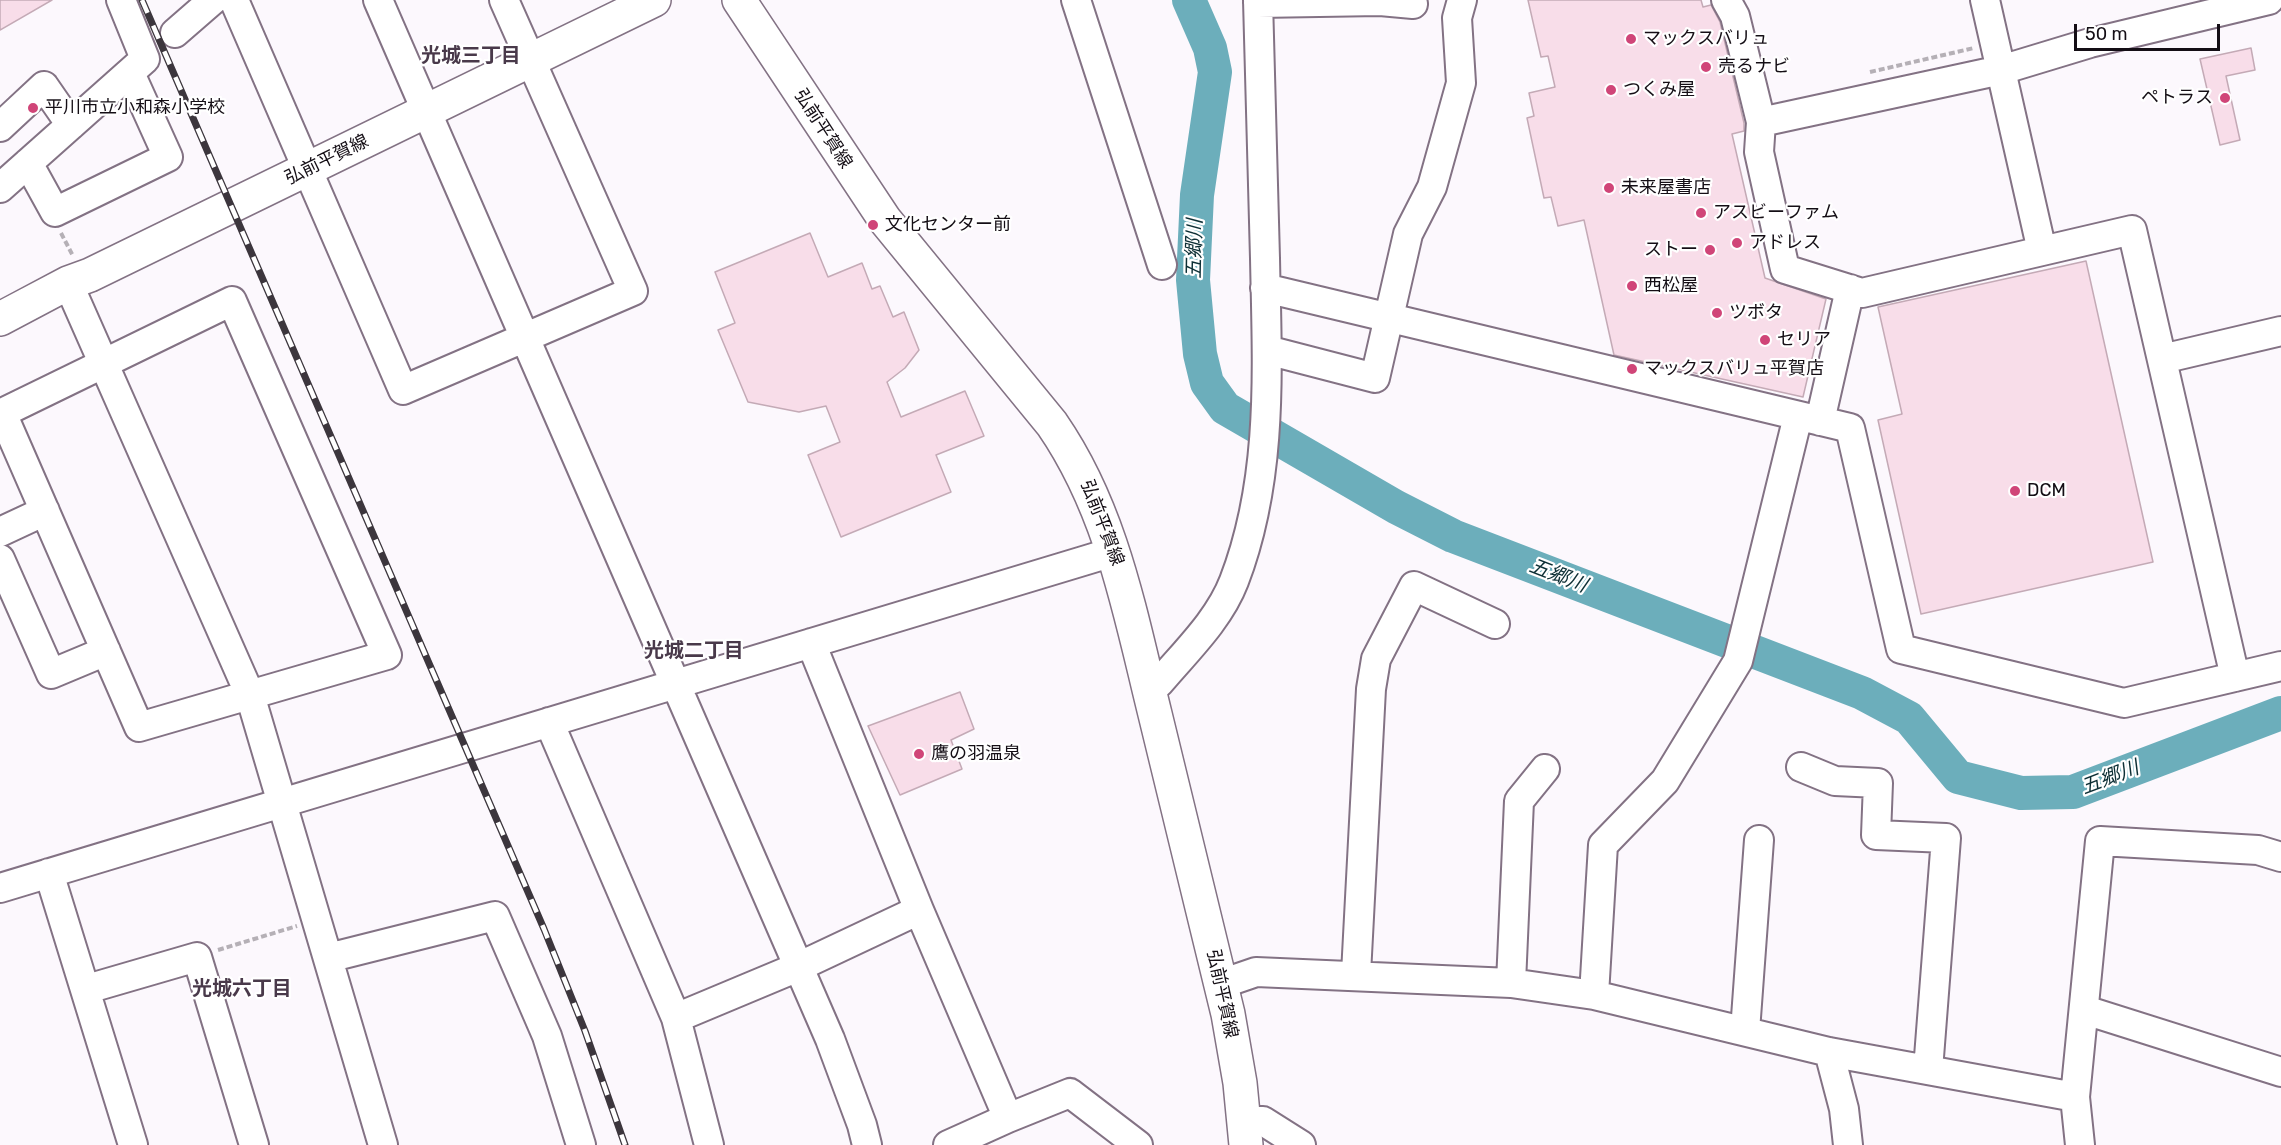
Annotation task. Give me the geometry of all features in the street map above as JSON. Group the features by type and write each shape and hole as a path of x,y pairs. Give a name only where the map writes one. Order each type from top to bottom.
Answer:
{"main road":[{"name":"弘前平賀線","path":"0,319 72,272 90,275 654,0"},
{"name":"弘前平賀線","path":"739,0 885,220 1035,402 1064,442 1093,495 1113,552 1149,687 1221,984 1228,1014 1245,1133"}],"street":[{"path":"0,188 145,59 121,0"},
{"path":"175,33 213,0"},
{"path":"234,0 403,390 633,291 504,0"},
{"path":"378,0 830,1039 862,1125 867,1145"},
{"path":"1076,0 1162,266"},
{"path":"1267,350 1375,378 1408,234 1432,188 1461,83 1457,18 1462,0"},
{"path":"1726,0 1735,16 1761,122 1759,152 1785,269 1862,293 2132,230 2235,677"},
{"path":"1984,0 2042,251"},
{"path":"1761,122 2001,70 2090,43 2269,0"},
{"path":"1149,687 1160,683 1218,613 1234,583 1246,544 1267,427 1258,2 1413,4"},
{"path":"28,163 55,212 168,157 130,73"},
{"path":"0,127 44,86 71,125"},
{"path":"72,272 104,363 250,695 383,1145"},
{"path":"1265,288 1850,428 1901,650 2124,703 2281,666"},
{"path":"1594,995 1604,845 1665,781 1741,648 1850,289"},
{"path":"232,301 387,655 139,727 2,413 104,363 232,301"},
{"path":"2162,359 2281,331"},
{"path":"0,532 45,511"},
{"path":"0,888 1113,552"},
{"path":"0,559 51,674 106,651"},
{"path":"1356,974 1371,689 1376,659 1414,586 1495,624"},
{"path":"811,643 919,910 1008,1118"},
{"path":"549,722 676,1018 709,1145"},
{"path":"1801,767 1835,781 1878,783 1876,835 1946,838 1928,1070"},
{"path":"1511,983 1519,801 1545,769"},
{"path":"1745,1030 1759,840"},
{"path":"2080,1145 2075,1097 2100,841 2258,850 2281,857"},
{"path":"49,873 87,989 133,1145"},
{"path":"676,1018 798,967 919,910"},
{"path":"328,958 495,916 547,1036 581,1145"},
{"path":"87,989 197,957 254,1145"},
{"path":"1221,984 1256,972 1356,974 1511,983 1594,995 1829,1052 2075,1097"},
{"path":"2085,1010 2281,1072"},
{"path":"1829,1052 1844,1108 1848,1145"},
{"path":"948,1145 1070,1094 1138,1145"},
{"path":"1245,1133 1263,1121 1301,1145"}],"path":[{"path":"1868,73 1983,46"},
{"path":"55,212 72,272"},
{"path":"197,957 304,923"}],"building":[{"path":"0,0 52,0 0,30"},
{"path":"1528,0 1701,0 1703,7 1711,5 1720,22 1744,123 1744,131 1732,134 1765,278 1826,299 1803,397 1614,355 1584,220 1558,226 1551,197 1544,198 1527,118 1534,116 1529,93 1555,87 1548,56 1541,57"},
{"path":"2251,48 2255,70 2226,76 2240,140 2220,145 2200,59"},
{"path":"810,233 828,277 862,263 872,289 880,286 893,317 904,312 919,350 905,368 887,382 901,417 965,391 984,436 936,455 951,492 841,537 808,455 840,442 826,406 799,412 748,402 718,330 735,323 715,272"},
{"name":"DCM","path":"2086,261 2153,562 1921,614 1878,420 1902,414 1878,307"},
{"name":"鷹の羽温泉","path":"960,692 974,729 951,740 962,769 900,795 868,726"}],"waterway":[{"name":"五郷川","path":"1189,0 1210,48 1215,72 1197,195 1193,280 1200,354 1207,383 1225,408 1396,507 1453,536 1862,693 1909,718 1958,777 2021,793 2073,792 2281,713"}],"railway":[{"path":"142,0 544,929 585,1031 625,1145"}],"place":[{"name":"マックスバリュ","path":"1631,39"},
{"name":"売るナビ","path":"1706,67"},
{"name":"つくみ屋","path":"1611,90"},
{"name":"ペトラス","path":"2225,98"},
{"name":"平川市立小和森小学校","path":"33,108"},
{"name":"未来屋書店","path":"1609,188"},
{"name":"アスビーファム","path":"1701,213"},
{"name":"文化センター前","path":"873,225"},
{"name":"アドレス","path":"1737,243"},
{"name":"ストー","path":"1710,250"},
{"name":"西松屋","path":"1632,286"},
{"name":"ツボタ","path":"1717,313"},
{"name":"セリア","path":"1765,340"},
{"name":"マックスバリュ平賀店","path":"1632,369"},
{"name":"DCM","path":"2015,491"},
{"name":"鷹の羽温泉","path":"919,754"}],"district":[{"name":"光城三丁目","path":"471,56"},
{"name":"光城二丁目","path":"694,651"},
{"name":"光城六丁目","path":"242,989"}]}
